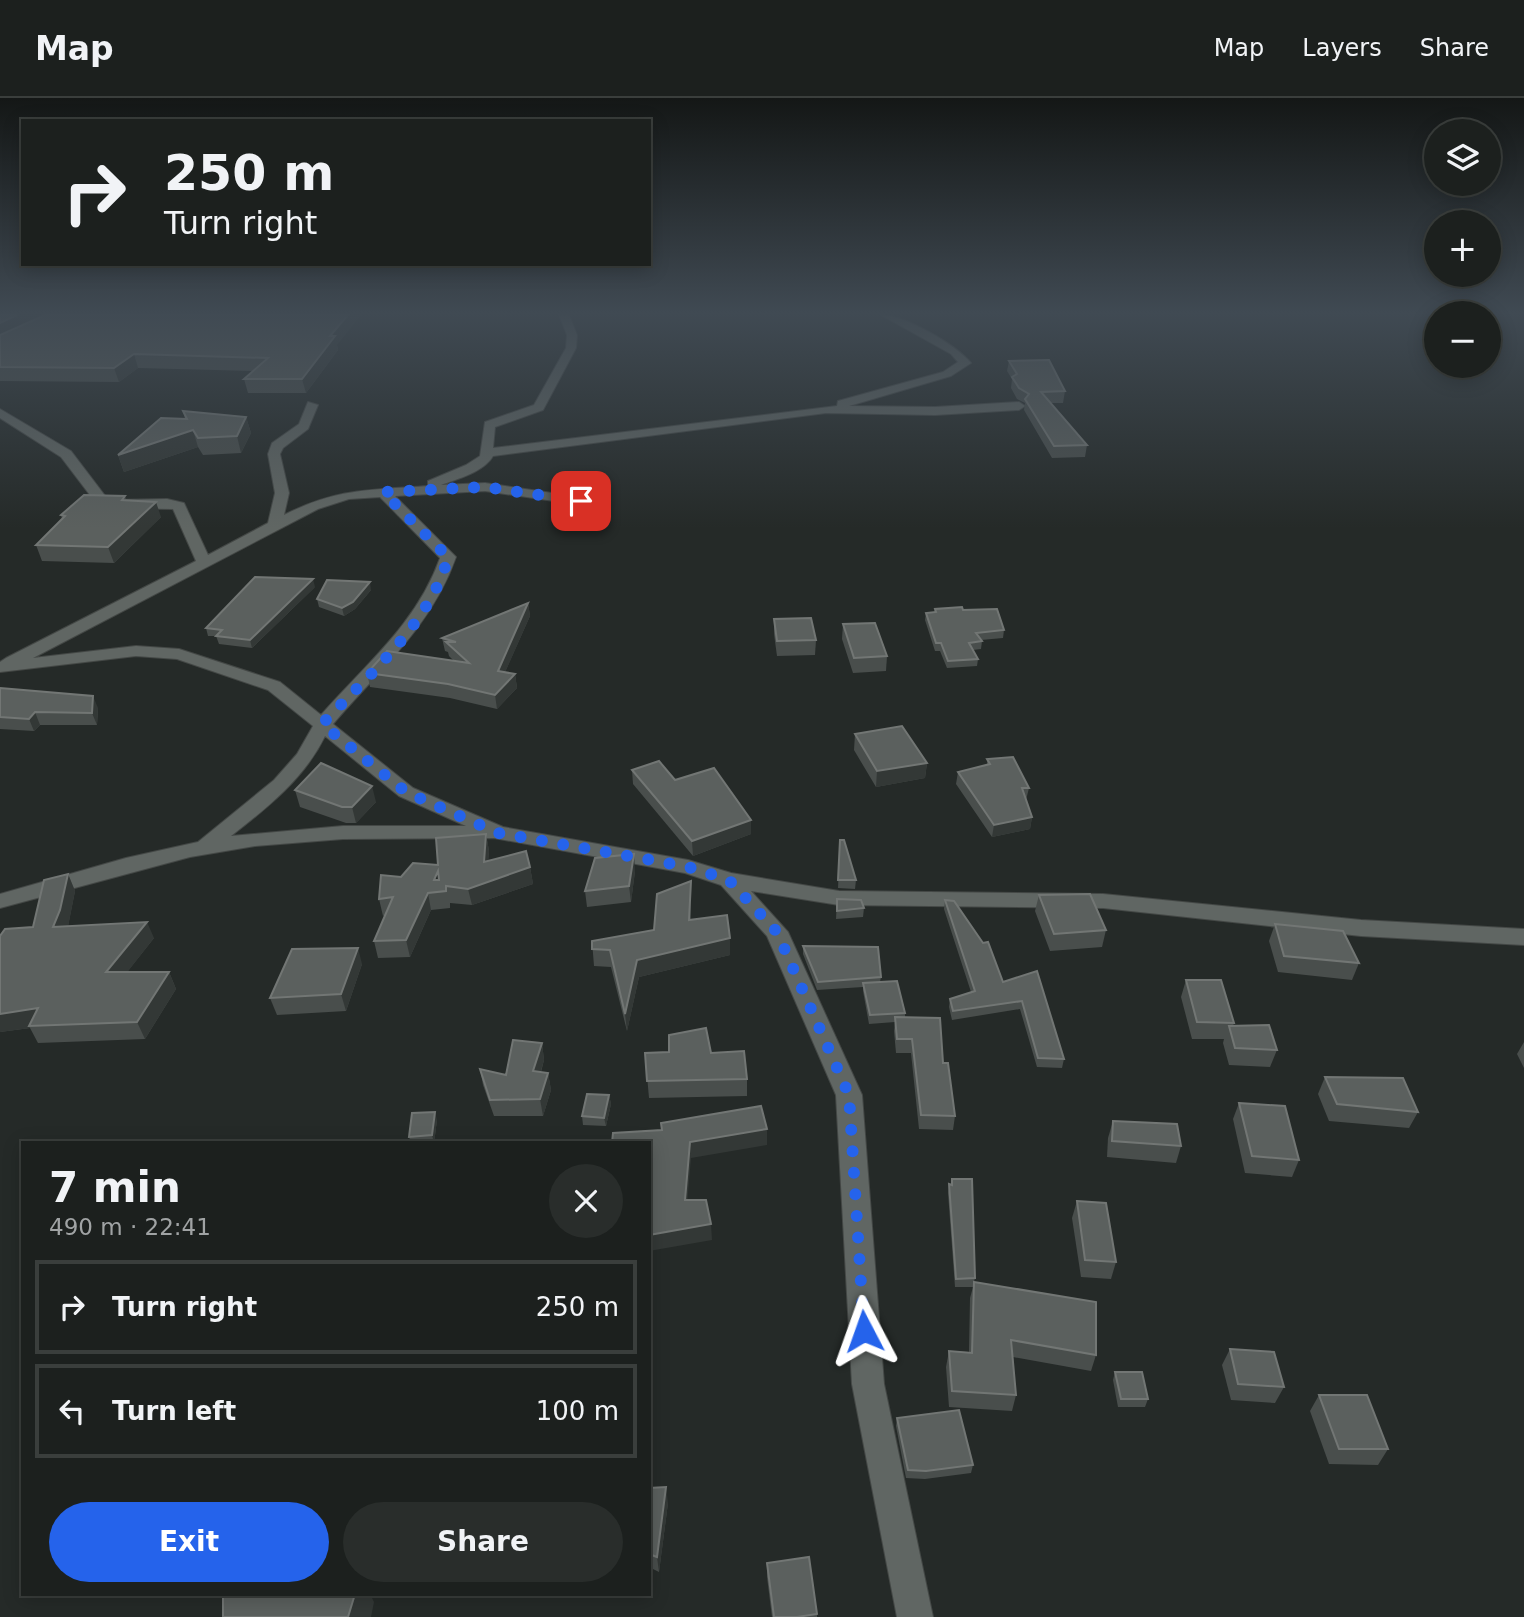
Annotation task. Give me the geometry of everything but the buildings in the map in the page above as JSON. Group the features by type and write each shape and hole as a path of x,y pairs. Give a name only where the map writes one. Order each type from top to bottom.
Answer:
{"street":[{"path":"418,491 471,468 486,458 489,425 539,407 550,386"},
{"path":"826,409 906,386"},
{"path":"275,526 282,493 274,454 277,446 304,426 312,405"},
{"path":"487,453 826,409 936,411 1019,406"},
{"path":"0,413 66,454 101,500 113,504 167,503 179,506 204,563"},
{"path":"0,667 313,506 348,495 485,487 581,501"},
{"path":"205,846 285,780 303,759 322,724 404,637 443,575 448,557 383,492"},
{"path":"0,667 136,651 179,654 274,686 406,792 498,833"},
{"path":"0,901 205,846 344,832 498,833 678,865 729,880 839,898 1103,901 1360,928 1524,937"},
{"path":"729,880 777,932 849,1095 868,1384 915,1617"}],"route":[{"path":"581,501 485,487 383,492 448,557 443,575 404,637 322,724 406,792 498,833 688,867 729,880 777,932 849,1095 864,1331"}]}
